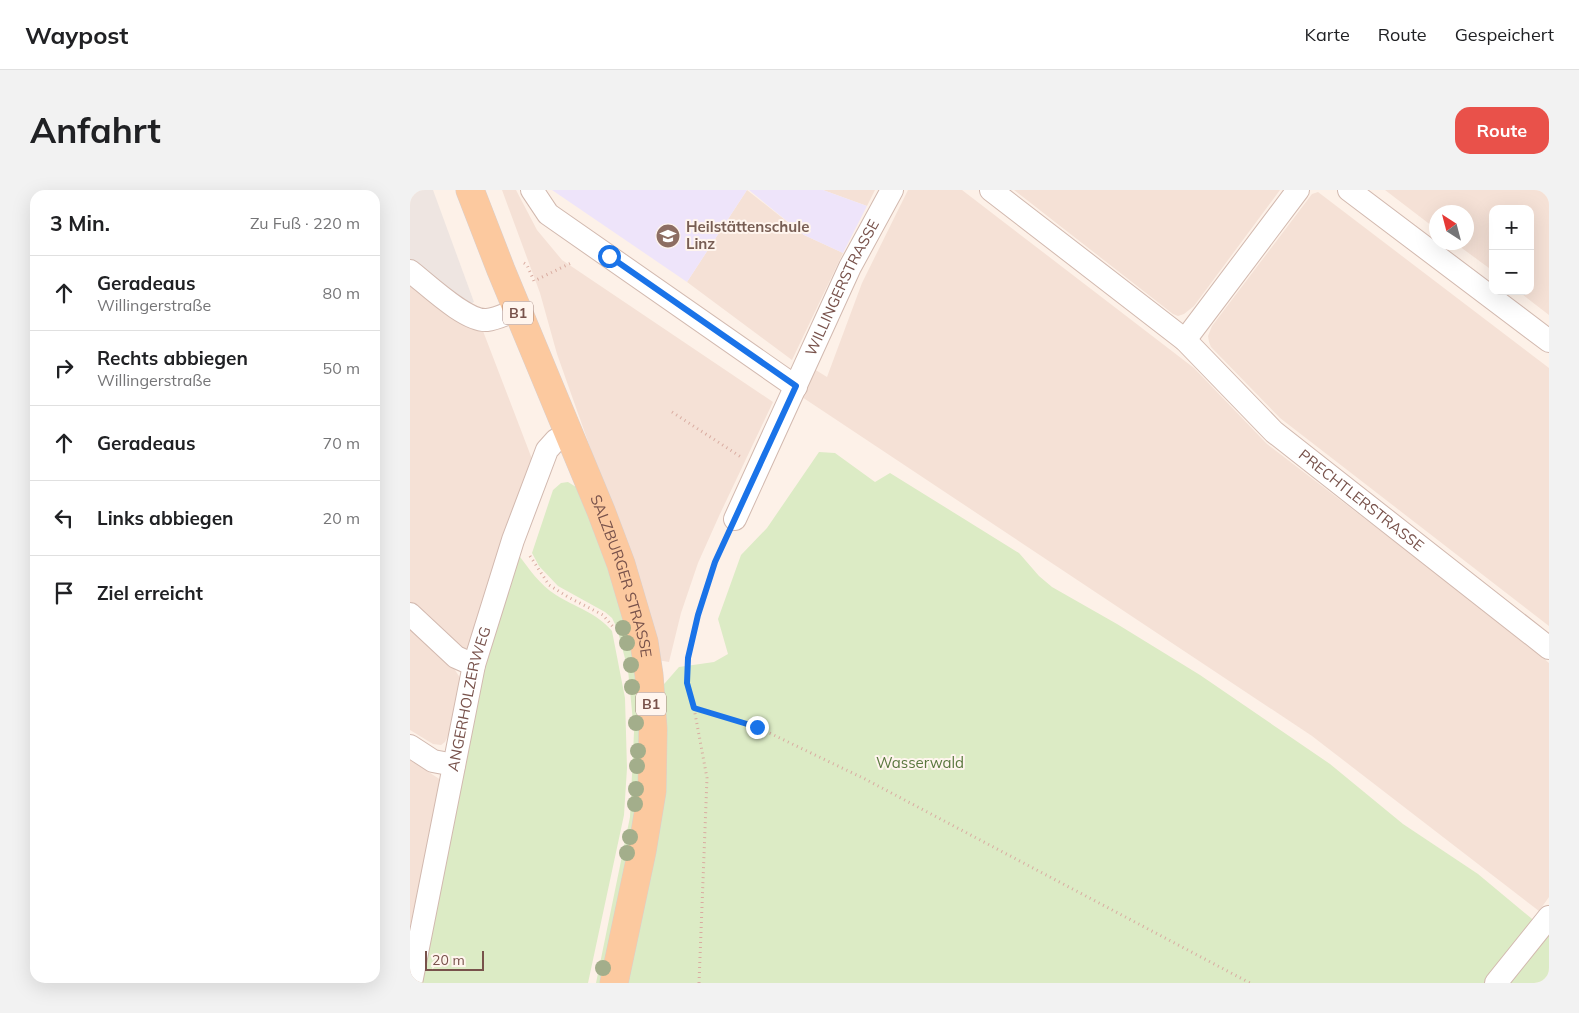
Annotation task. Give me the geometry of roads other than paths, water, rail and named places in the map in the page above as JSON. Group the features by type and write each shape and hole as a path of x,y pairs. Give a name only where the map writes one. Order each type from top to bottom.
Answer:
{"main road":[{"name":"SALZBURGER STRASSE","path":"470,190 621,564 644,642 649,675 653,729 652,791 642,851 614,983"}],"street":[{"path":"532,190 548,214 796,386"},
{"name":"WILLINGERSTRASSE","path":"735,519 850,267 892,190"},
{"name":"PRECHTLERSTRASSE","path":"991,190 1185,340 1274,432 1549,648"},
{"path":"1185,340 1298,190"},
{"path":"1349,190 1549,340"},
{"path":"410,271 461,311 472,317 487,320 517,310"},
{"name":"ANGERHOLZERWEG","path":"411,983 474,665 513,540 547,450 556,440 570,434"},
{"path":"410,614 456,657 474,665"},
{"path":"410,746 433,760 454,765"},
{"path":"1496,983 1549,917"}],"place":[{"name":"Heilstättenschule Linz","path":"668,236"}],"park label":[{"name":"Wasserwald","path":"920,763"}]}
